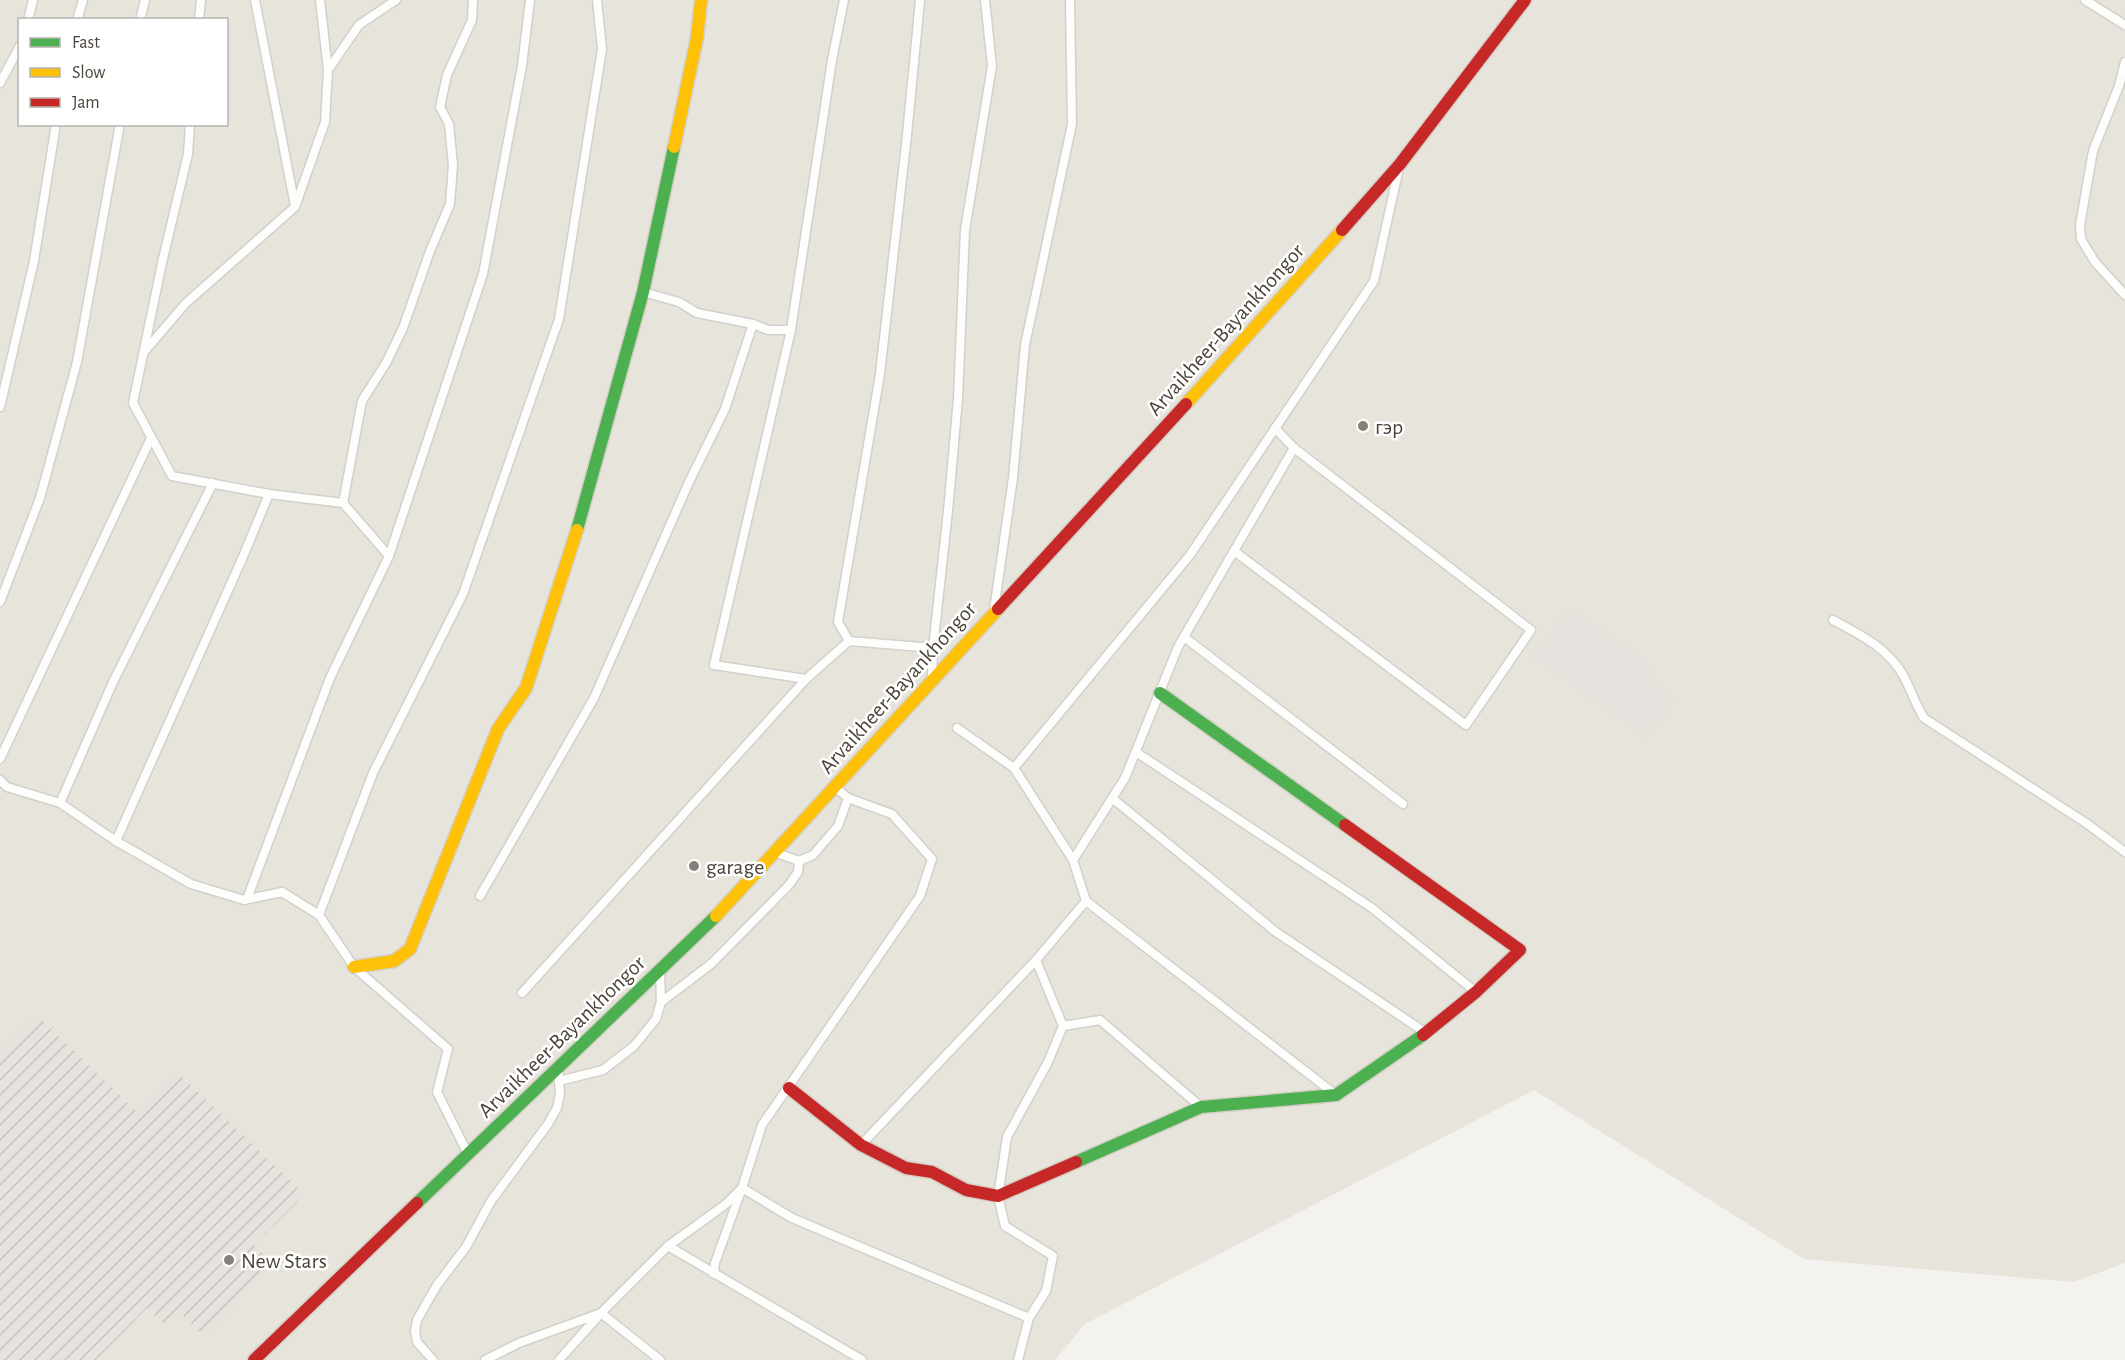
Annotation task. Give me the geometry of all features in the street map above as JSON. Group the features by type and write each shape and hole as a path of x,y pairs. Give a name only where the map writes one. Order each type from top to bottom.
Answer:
{"main road":[{"path":"354,967 394,961 410,949 498,729 526,688 576,534 643,292 697,38 701,0"},
{"name":"Arvaikheer-Bayankhongor","path":"254,1360 468,1154 558,1075 714,918 1207,381 1400,164 1526,0"},
{"path":"789,1088 861,1145 906,1168 932,1172 966,1190 999,1196 1201,1107 1336,1095 1426,1033 1476,992 1520,950 1160,693"}],"street":[{"path":"28,18 33,0"},
{"path":"78,18 83,0"},
{"path":"140,18 145,0"},
{"path":"199,18 201,0"},
{"path":"255,0 295,207"},
{"path":"144,353 186,303 295,207 325,122 328,70 320,0"},
{"path":"328,70 359,26 396,0"},
{"path":"343,503 362,401 386,363 403,328 430,250 450,204 453,165 449,124 440,107 447,75 472,20 473,0"},
{"path":"247,899 330,678 390,556 483,274 522,66 530,0"},
{"path":"319,915 373,773 463,594 559,319 602,49 597,0"},
{"path":"806,679 714,665 791,330 832,60 844,0"},
{"path":"849,641 838,622 880,374 921,0"},
{"path":"932,680 933,648 958,399 965,230 992,66 985,0"},
{"path":"994,613 1013,478 1025,345 1072,124 1070,0"},
{"path":"2085,0 2125,25"},
{"path":"0,83 18,50"},
{"path":"2125,62 2119,86 2093,151 2080,225 2081,239 2095,262 2125,295"},
{"path":"0,407 34,261 56,126"},
{"path":"0,602 40,498 77,362 120,126"},
{"path":"190,126 188,154 162,263 133,403 172,476 269,494 343,503 390,556"},
{"path":"1014,768 1190,555 1374,281 1400,164"},
{"path":"643,292 679,302 697,313 753,324 768,330 791,330"},
{"path":"480,896 594,698 689,482 725,409 753,324"},
{"path":"1234,551 1466,725 1531,630 1294,448 1275,428"},
{"path":"0,759 152,438"},
{"path":"1073,860 1125,778 1178,647 1294,448"},
{"path":"60,803 113,682 213,483"},
{"path":"116,841 269,494"},
{"path":"1833,620 1875,643 1891,658 1904,676 1916,706 1924,718 2086,823 2125,852"},
{"path":"1184,637 1403,804"},
{"path":"522,993 806,679 849,641 933,648"},
{"path":"957,728 1014,768 1073,860 1086,901 1336,1095"},
{"path":"1136,752 1372,908 1476,992"},
{"path":"0,780 7,787 60,803 116,841 191,884 247,899 282,892 319,915 354,967 448,1049 437,1092 468,1154"},
{"path":"714,1274 715,1263 762,1125 920,896 932,859 892,814 848,798 835,787"},
{"path":"774,852 799,861 813,855 838,826 848,798"},
{"path":"1112,798 1276,932 1426,1033"},
{"path":"661,1002 711,963 789,885 798,872 799,861"},
{"path":"861,1145 1036,960 1086,901"},
{"path":"1018,1360 1029,1318 1046,1291 1053,1256 1005,1226 999,1196 1007,1137 1048,1062 1063,1026 1036,960"},
{"path":"434,1360 417,1342 415,1331 417,1320 437,1285 466,1247 491,1202 548,1124 557,1108 560,1094 558,1075 603,1070 634,1046 656,1019 661,1002 660,970"},
{"path":"1063,1026 1100,1020 1201,1107"},
{"path":"559,1360 668,1246 726,1204 742,1188"},
{"path":"742,1188 792,1218 1029,1318"},
{"path":"668,1246 862,1360"},
{"path":"485,1360 519,1343 602,1313"},
{"path":"602,1313 660,1360"}],"shaded area":[{"path":"0,0 2125,0 2125,1263 2073,1282 1804,1259 1534,1090 1085,1324 1055,1360 0,1360"},
{"path":"1568,607 1647,661 1653,683 1676,699 1647,738 1533,657"},
{"path":"37,1015 136,1111 176,1071 302,1192 297,1203 254,1245 274,1264 204,1336 177,1310 163,1323 147,1308 96,1360 0,1360 0,1053"}],"traffic: fast":[{"path":"577,530 643,292 674,147"},
{"path":"1160,693 1345,825"},
{"path":"417,1203 716,916"},
{"path":"1076,1162 1201,1107 1336,1095 1423,1035"}],"traffic: slow":[{"path":"674,147 697,38 701,0"},
{"path":"1186,404 1342,230"},
{"path":"354,967 394,961 410,949 498,729 526,688 577,530"},
{"path":"716,916 998,609"}],"traffic: jam":[{"path":"1342,230 1400,164 1525,0"},
{"path":"998,609 1186,404"},
{"path":"1345,825 1520,950 1476,992 1423,1035"},
{"path":"789,1088 861,1145 906,1168 932,1172 966,1190 998,1196 1076,1162"},
{"path":"254,1360 417,1203"}],"place":[{"name":"гэр","path":"1363,426"},
{"name":"garage","path":"694,866"},
{"name":"New Stars","path":"229,1260"}]}
